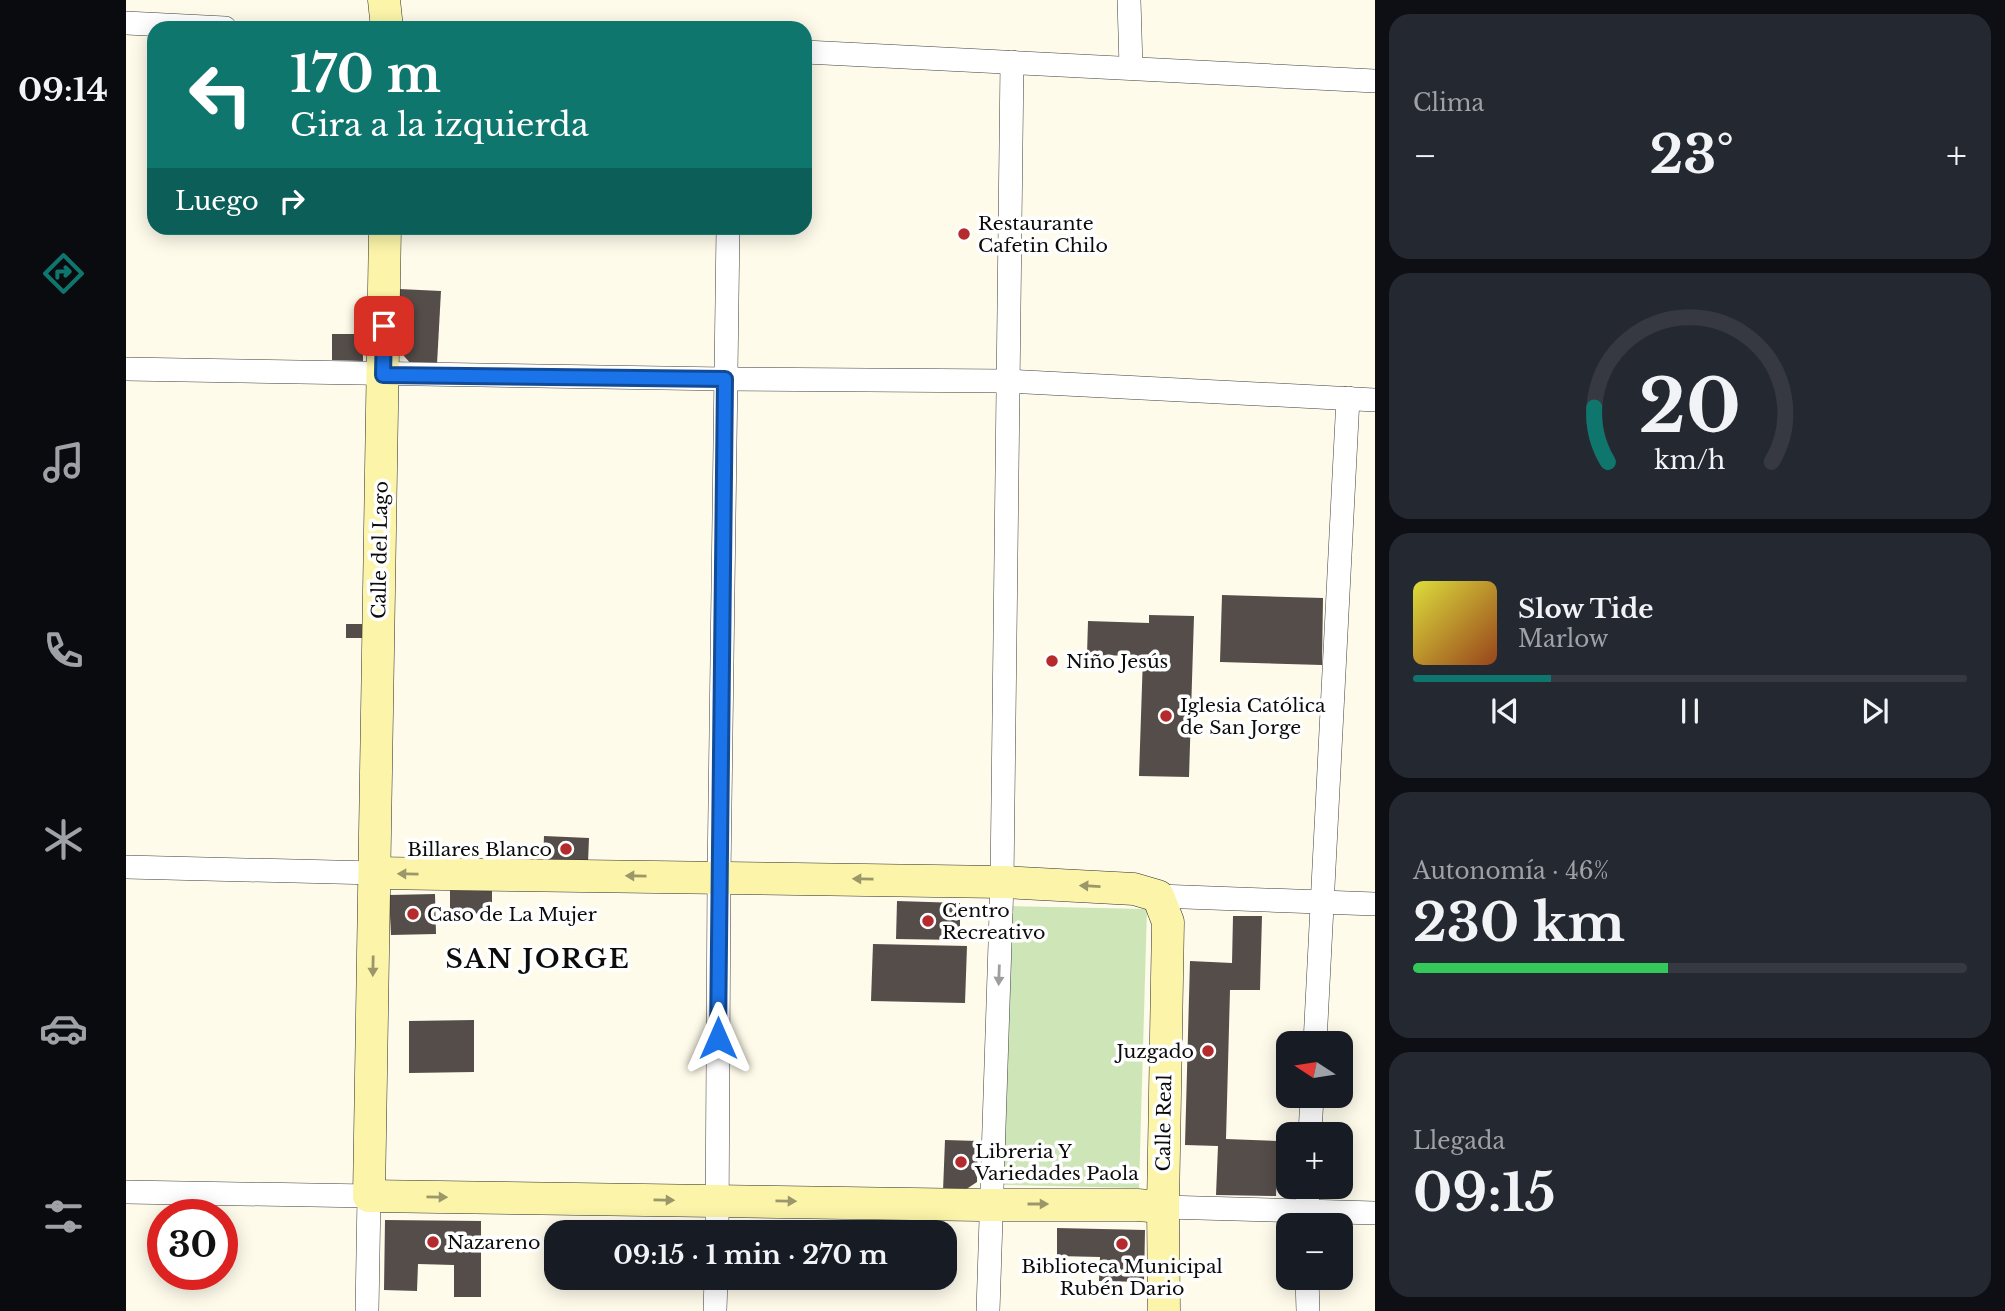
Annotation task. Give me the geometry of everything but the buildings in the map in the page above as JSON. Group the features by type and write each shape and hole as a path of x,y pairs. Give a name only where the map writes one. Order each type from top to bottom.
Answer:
{"main road":[{"path":"384,0 386,21"},
{"name":"Calle del Lago","path":"369,1196 385,235"},
{"path":"375,873 1002,882 1134,889 1158,896"},
{"name":"Calle Real","path":"1158,896 1168,922 1164,1311"},
{"path":"369,1196 1163,1207"}],"street":[{"path":"1129,0 1131,67"},
{"path":"126,23 147,24"},
{"path":"812,52 1375,81"},
{"path":"988,1311 1002,882 1012,62"},
{"path":"717,1220 727,235"},
{"path":"126,369 383,375 1008,381 1375,400"},
{"path":"1316,1031 1348,398"},
{"path":"126,867 375,873"},
{"path":"1158,896 1375,904"},
{"path":"126,1192 369,1196 367,1311"},
{"path":"1163,1207 1276,1216"},
{"path":"1353,1215 1375,1213"},
{"path":"715,1311 716,1290"},
{"path":"1307,1290 1308,1311"}],"green space":[{"path":"1009,906 1147,909 1139,1188 1001,1185"}],"place":[{"name":"Restaurante Cafetin Chilo","path":"964,234"},
{"name":"Niño Jesús","path":"1052,661"},
{"name":"Iglesia Católica de San Jorge","path":"1166,716"},
{"name":"Billares Blanco","path":"566,849"},
{"name":"Caso de La Mujer","path":"413,914"},
{"name":"Centro Recreativo","path":"928,921"},
{"name":"Juzgado","path":"1208,1051"},
{"name":"Libreria Y Variedades Paola","path":"961,1162"},
{"name":"Nazareno","path":"433,1242"},
{"name":"Biblioteca Municipal Rubén Dario","path":"1122,1244"}],"district":[{"name":"SAN JORGE","path":"538,959"}],"route":[{"path":"384,326 383,375 725,379 718,1038"}]}
